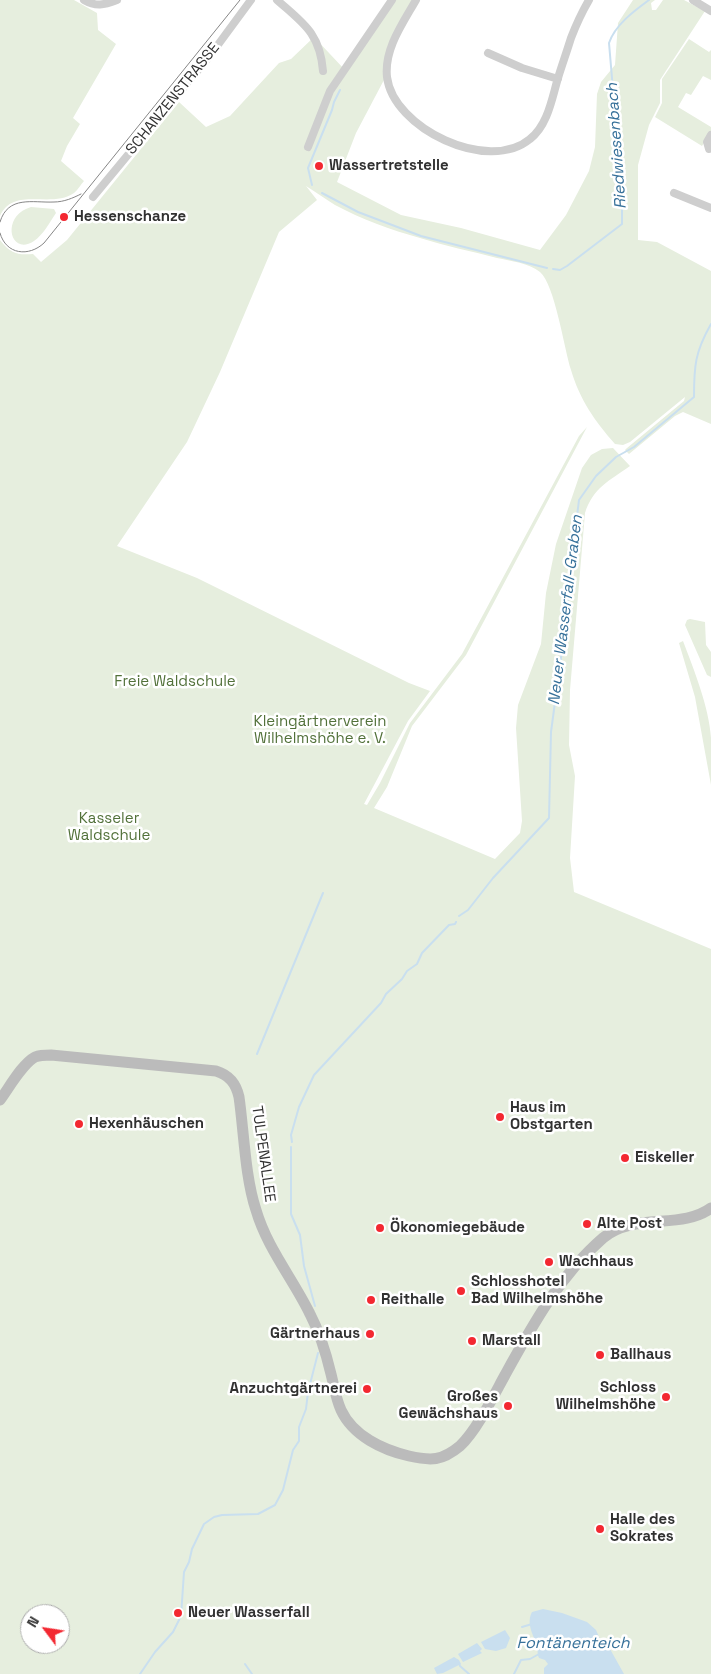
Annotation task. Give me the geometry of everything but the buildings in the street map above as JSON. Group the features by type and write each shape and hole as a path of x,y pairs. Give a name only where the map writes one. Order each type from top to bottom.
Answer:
{"main road":[{"name":"TULPENALLEE","path":"0,1100 26,1064 42,1055 216,1071 228,1076 236,1085 239,1097 250,1186 256,1210 265,1235 303,1301 315,1326 324,1348 338,1403 344,1416 359,1432 384,1448 410,1456 434,1460 460,1445 468,1437 544,1309 568,1276 598,1243 612,1232 626,1226 687,1217 700,1214 711,1208"}],"street":[{"path":"84,0 92,5 104,5 117,0"},
{"name":"SCHANZENSTRASSE","path":"93,197 209,57 251,0"},
{"path":"278,0 308,27 314,36 321,54 323,71"},
{"path":"308,146 330,91 392,0"},
{"path":"416,0 389,52 387,79 391,92 401,107 417,123 434,134 454,144 485,152 501,152 517,148 531,139 543,122 572,35 589,0"},
{"path":"694,0 710,7"},
{"path":"488,53 522,68 558,79"},
{"path":"709,149 707,142 711,135"},
{"path":"674,192 711,208"}],"green space":[{"path":"0,0 74,0 97,13 98,30 116,44 73,118 80,124 67,146 61,161 84,181 74,193 65,197 14,202 6,207 0,216"},
{"path":"394,0 414,0 387,52 385,78 356,133 337,182 401,215 461,228 540,250 566,215 589,171 595,147 597,94 601,82 615,65 618,23 633,0 655,0 651,3 652,10 656,10 663,0 684,0 705,11 660,80 660,103 649,125 638,165 638,240 657,242 711,271 711,424 683,412 675,416 629,454 625,450 684,401 685,397 630,442 623,445 615,444 594,418 579,391 571,370 555,303 540,272 525,264 439,244 376,224 335,205 306,186 317,200 279,232 220,372 187,442 117,546 197,578 409,683 430,691 408,721 364,804 367,805 410,723 462,654 579,436 587,427 466,655 412,726 387,787 374,808 495,859 520,833 522,821 516,728 518,705 541,644 546,593 556,544 582,468 591,455 602,449 613,448 630,466 597,491 588,504 585,513 570,690 569,745 575,776 570,858 574,892 711,949 711,1674 0,1674 0,240 11,251 18,254 33,254 41,262 67,240 179,102 206,127 230,116 279,63 291,59 314,37 345,70"},
{"path":"689,39 709,52 711,50 711,80 703,76 691,95 686,93 678,107 711,127 711,131 702,146 655,117 662,103 662,79"},
{"path":"31,207 54,209 56,213 34,241 26,245 19,244 14,240 12,226 15,218 21,212"},
{"path":"687,620 705,622 706,645 711,652 711,677 707,675 685,625"},
{"path":"683,641 700,689 710,726 711,785 695,697 679,643"}],"water":[{"name":"Fontänenteich","path":"543,1609 562,1613 587,1622 596,1630 600,1639 610,1649 624,1674 544,1674 544,1668 548,1664 545,1660 539,1658 530,1620 532,1612"},
{"path":"505,1630 510,1638 506,1648 496,1651 485,1649 481,1642"},
{"path":"477,1643 482,1649 480,1651 482,1653 463,1662 458,1654"},
{"path":"454,1657 461,1664 437,1674 434,1668"}],"waterway":[{"name":"Riedwiesenbach","path":"553,269 560,270 567,266 622,224 622,195 609,43 620,24 649,0"},
{"name":"Riedwiesenbach","path":"312,185 308,168 340,90"},
{"name":"Riedwiesenbach","path":"322,193 358,212 421,236 547,268"},
{"name":"Neuer Wasserfall-Graben","path":"459,916 468,910 493,878 549,818 551,732 579,500 596,476 616,457 634,447 694,397 696,359 711,324"},
{"path":"257,1054 323,893"},
{"name":"Neuer Wasserfall-Graben","path":"292,1142 291,1135 299,1107 314,1075 381,1003 386,994 402,979 407,971 417,964 422,953 449,925 456,922"},
{"name":"Neuer Wasserfall-Graben","path":"291,1147 291,1214 300,1235 304,1266 315,1306"},
{"path":"140,1674 155,1652 173,1632 181,1616 184,1572 204,1524 214,1517 222,1515 258,1514 275,1505 283,1490 293,1450 299,1441 299,1427 306,1409 308,1392 318,1353"},
{"path":"522,1627 532,1624"},
{"path":"514,1674 521,1660 530,1659 539,1654"},
{"path":"459,1663 469,1674"},
{"path":"245,1664 252,1674"}],"tram line":[{"path":"0,233 7,246 19,252 32,250 44,243 240,0"},
{"path":"0,222 4,213 15,204 22,202 61,201 81,194"}],"place":[{"name":"Wassertretstelle","path":"319,166"},
{"name":"Hessenschanze","path":"64,217"},
{"name":"Haus im Obstgarten","path":"500,1117"},
{"name":"Hexenhäuschen","path":"79,1124"},
{"name":"Eiskeller","path":"625,1158"},
{"name":"Alte Post","path":"587,1224"},
{"name":"Ökonomiegebäude","path":"380,1228"},
{"name":"Wachhaus","path":"549,1262"},
{"name":"Schlosshotel Bad Wilhelmshöhe","path":"461,1291"},
{"name":"Reithalle","path":"371,1300"},
{"name":"Gärtnerhaus","path":"370,1334"},
{"name":"Marstall","path":"472,1341"},
{"name":"Ballhaus","path":"600,1355"},
{"name":"Anzuchtgärtnerei","path":"367,1389"},
{"name":"Schloss Wilhelmshöhe","path":"666,1397"},
{"name":"Großes Gewächshaus","path":"508,1406"},
{"name":"Halle des Sokrates","path":"600,1529"},
{"name":"Neuer Wasserfall","path":"178,1613"}],"park label":[{"name":"Freie Waldschule","path":"175,682"},
{"name":"Kleingärtnerverein Wilhelmshöhe e. V.","path":"320,730"},
{"name":"Kasseler Waldschule","path":"109,828"}]}
